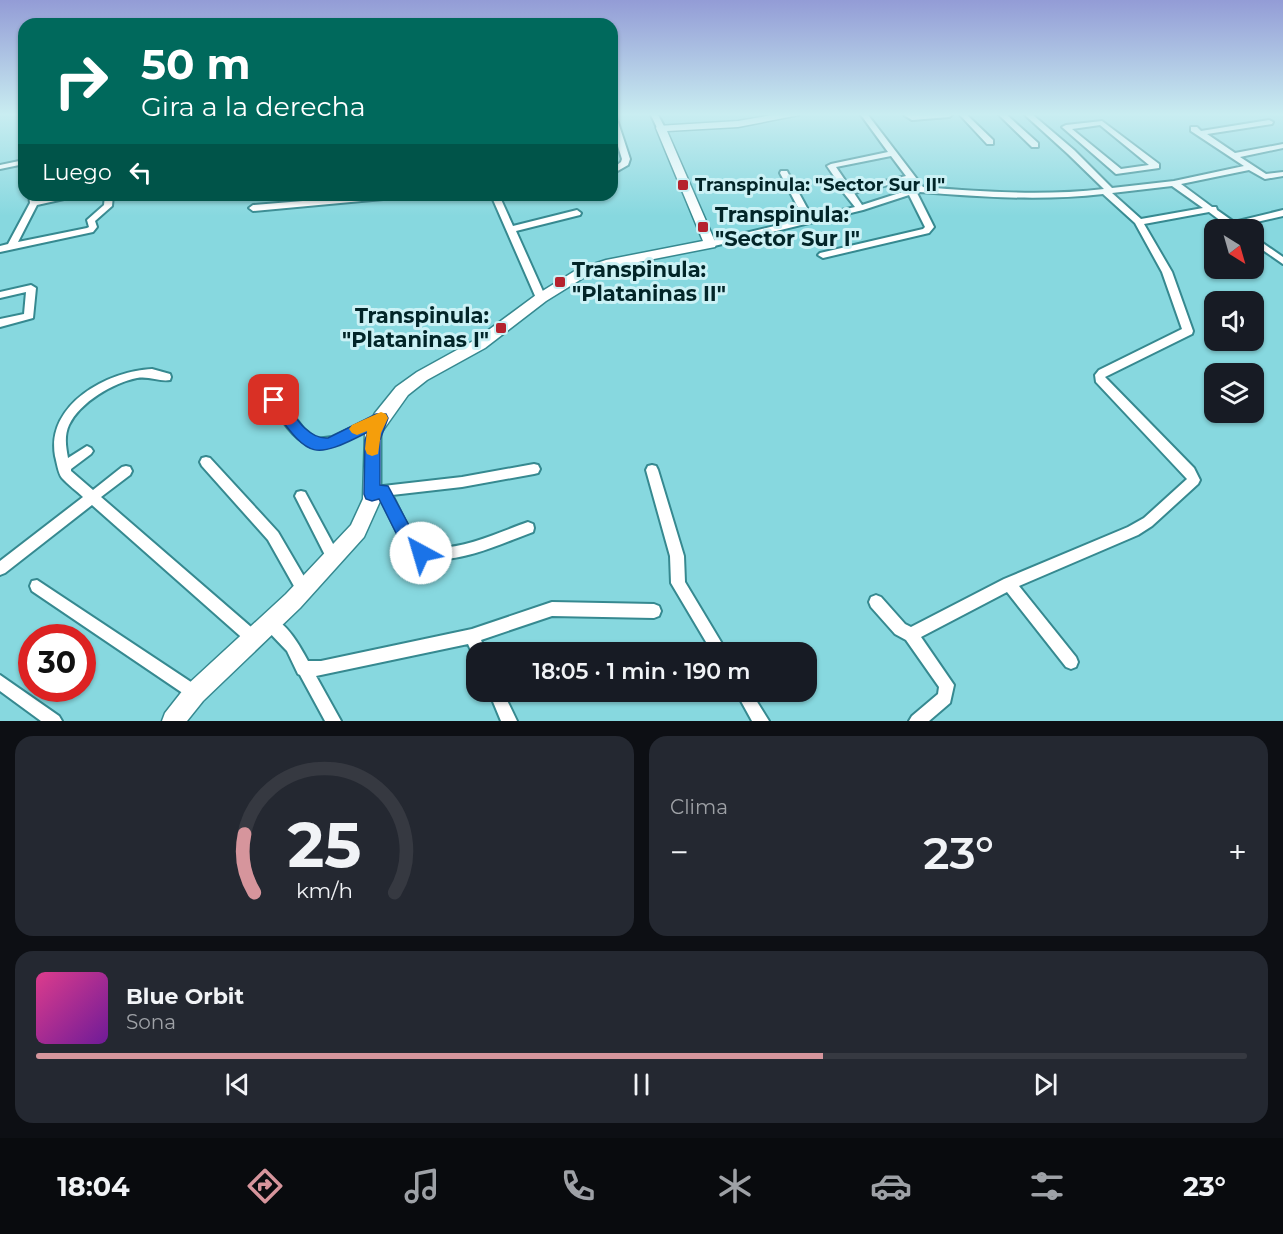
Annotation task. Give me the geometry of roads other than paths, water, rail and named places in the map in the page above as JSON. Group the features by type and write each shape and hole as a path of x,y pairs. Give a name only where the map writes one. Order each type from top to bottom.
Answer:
{"street":[{"path":"618,168 625,163 626,159 623,149"},
{"path":"670,149 710,244"},
{"path":"823,255 926,231 930,227 910,177 890,149"},
{"path":"911,635 1010,584 1133,531 1148,522 1194,480 1190,472 1099,377 1188,332 1167,272 1139,222 1067,149"},
{"path":"1091,149 1119,172 1155,166 1134,149"},
{"path":"1223,149 1266,177 1283,174"},
{"path":"1233,156 1270,149"},
{"path":"860,208 831,166 893,153"},
{"path":"0,167 18,163"},
{"path":"528,528 454,552 416,552 377,493 373,440 381,418 394,399 412,383 470,350 572,278 597,267 710,244 860,208 916,190 984,195 1108,192 1174,183 1251,167"},
{"path":"1119,172 1117,181 1123,189"},
{"path":"784,173 809,220"},
{"path":"848,192 910,177"},
{"path":"1174,183 1226,219"},
{"path":"12,246 32,201"},
{"path":"0,249 87,232 93,227 93,217 108,206 108,201"},
{"path":"253,208 335,201"},
{"path":"498,201 541,298"},
{"path":"1139,222 1213,209"},
{"path":"510,230 577,213"},
{"path":"1263,219 1283,213"},
{"path":"1264,247 1280,257"},
{"path":"0,295 31,288 29,316 0,323"},
{"path":"166,377 153,373 130,376 105,386 76,406 67,416 60,438 66,474 253,638"},
{"path":"274,400 305,439 319,445 331,444 381,418"},
{"path":"64,467 87,451"},
{"path":"206,462 273,536 304,590"},
{"path":"377,493 462,482 534,469"},
{"path":"652,470 677,556 678,583 714,642"},
{"path":"0,569 126,471"},
{"path":"173,721 195,693 334,559 363,522 377,493"},
{"path":"301,496 334,559"},
{"path":"1010,584 1071,662"},
{"path":"37,586 195,693"},
{"path":"876,602 900,629 911,635 945,681 948,689 945,698 917,721"},
{"path":"303,669 321,668 472,636 552,609 654,611"},
{"path":"270,623 292,646 333,721"},
{"path":"472,636 475,642"},
{"path":"0,682 54,721"},
{"path":"500,702 509,721"},
{"path":"749,702 761,721"}],"place":[{"name":"Transpinula: \"Sector Sur II\"","path":"683,185"},
{"name":"Transpinula: \"Sector Sur I\"","path":"703,227"},
{"name":"Transpinula: \"Plataninas II\"","path":"560,282"},
{"name":"Transpinula: \"Plataninas I\"","path":"501,328"}]}
